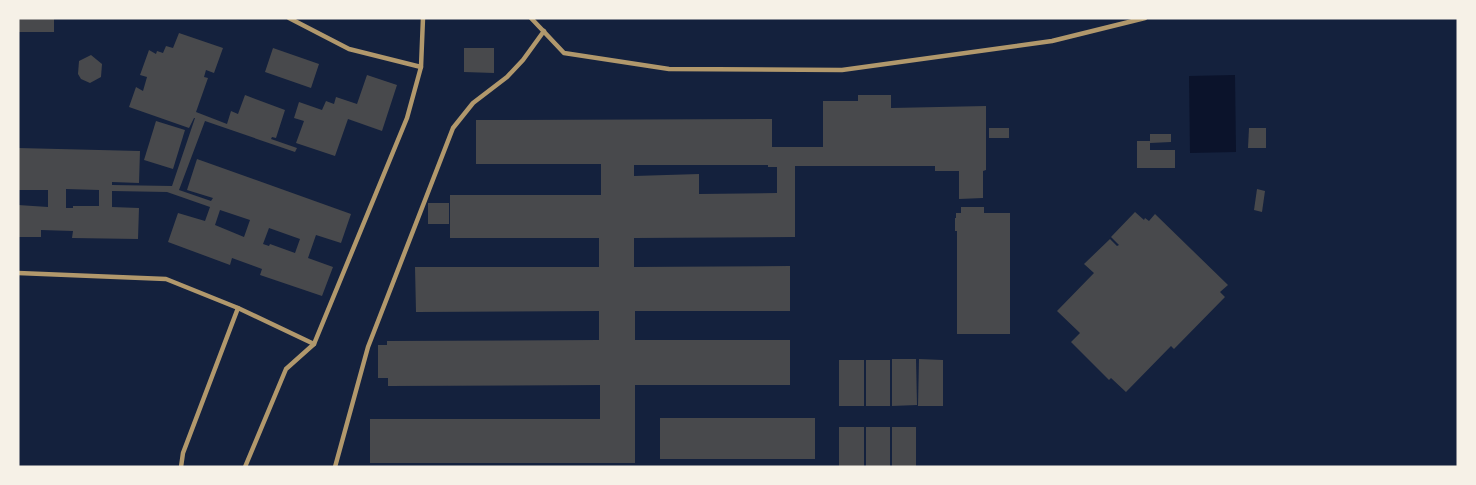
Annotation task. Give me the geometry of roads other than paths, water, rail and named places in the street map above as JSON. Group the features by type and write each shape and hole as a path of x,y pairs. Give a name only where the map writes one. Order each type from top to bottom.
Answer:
{"lane":[{"path":"289,18 349,49 421,67"},
{"path":"245,467 286,369 314,344 407,118 421,67 423,18"},
{"path":"531,18 564,53 669,69 842,70 1052,41 1145,18"},
{"path":"335,467 368,347 453,128 473,103 507,77 523,60 544,31"},
{"path":"18,273 166,279 238,308 314,344"},
{"path":"181,467 183,453 238,308"}],"water":[{"path":"1235,75 1236,152 1190,153 1189,76"}]}
